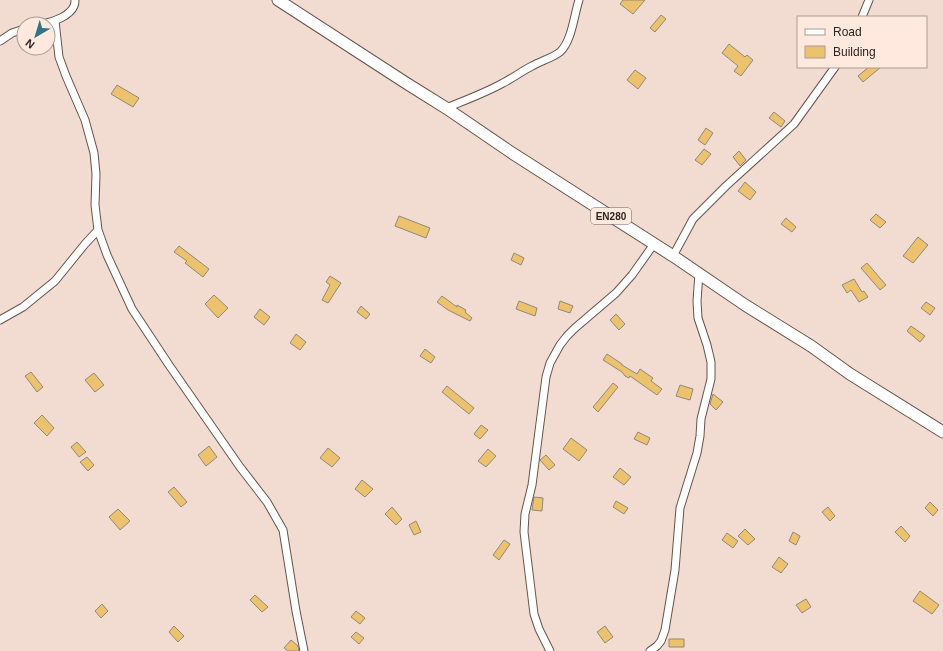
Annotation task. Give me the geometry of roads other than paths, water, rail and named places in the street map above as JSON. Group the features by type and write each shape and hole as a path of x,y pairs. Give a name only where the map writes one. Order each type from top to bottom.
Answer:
{"main road":[{"name":"EN280","path":"278,0 673,256 745,305 811,346 850,374 943,432"}],"street":[{"path":"56,20 70,12 74,7 75,0"},
{"path":"446,108 480,95 560,51 569,36 579,0"},
{"path":"862,16 869,0"},
{"path":"56,30 59,57 85,120 94,153 96,174 95,205 98,230 107,255 132,309 168,365 240,467 267,502 283,530 304,651"},
{"path":"0,41 16,32"},
{"path":"673,256 693,219 726,186 794,124 834,68"},
{"path":"0,320 23,307 55,281 98,230"},
{"path":"550,651 539,629 534,614 524,532 532,485 546,377 550,363 567,336 616,293 654,244"},
{"path":"650,651 661,641 665,630 675,570 680,508 697,453 701,419 711,379 710,356 698,318 697,301 699,273"}]}
